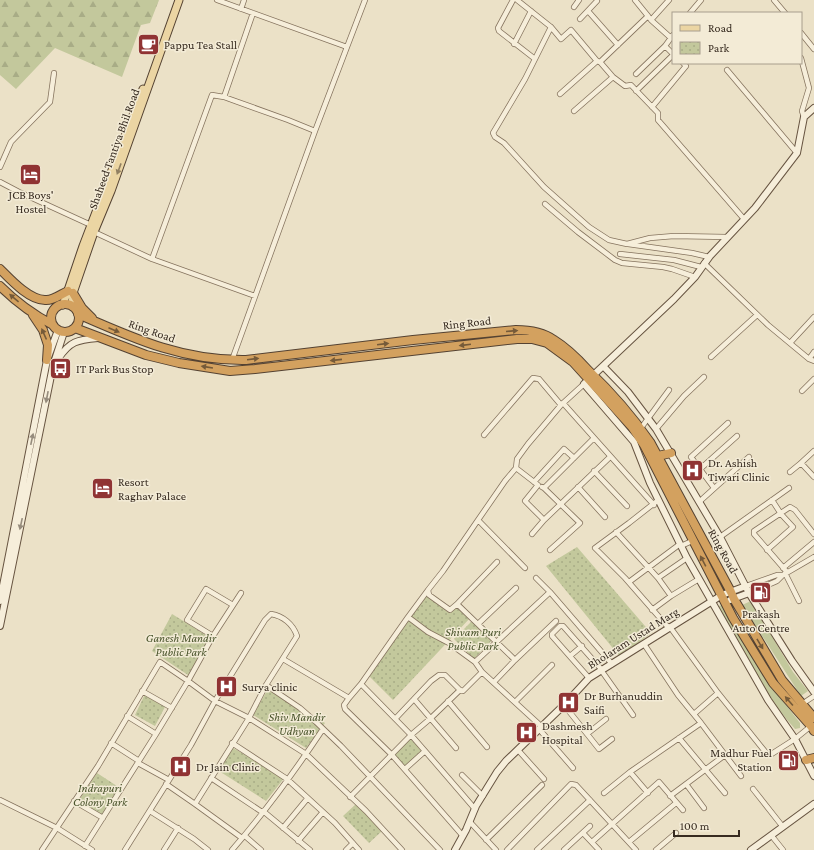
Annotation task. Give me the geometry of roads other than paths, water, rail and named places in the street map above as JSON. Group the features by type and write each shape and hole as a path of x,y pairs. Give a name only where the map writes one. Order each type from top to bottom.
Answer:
{"highway":[{"path":"0,270 19,287 39,299 51,299 71,292 82,308 97,322"},
{"path":"0,270 11,284 27,295 41,302 59,306 72,306 78,314 79,321 75,328 70,331 58,329 15,300 0,286"},
{"path":"58,329 52,316 59,306"},
{"path":"31,311 42,330 48,345 50,363"},
{"name":"Ring Road","path":"78,314 146,343 186,355 232,360 246,360 437,338 528,330 541,333 554,339 570,352 589,379 641,428 658,456 732,595 782,680 802,704 813,725"},
{"name":"Ring Road","path":"75,328 146,355 179,363 230,371 517,339 532,339 547,343 573,362 632,427 644,445 692,541 723,598 773,683 813,725"},
{"path":"658,456 671,453"}],"main road":[{"name":"Shaheed Tantiya Bhil Road","path":"72,306 71,292 91,225 141,95 175,0"},
{"name":"Shaheed Tantiya Bhil Road","path":"59,306 71,292 94,232 112,191 179,0"}],"street":[{"path":"217,0 347,46"},
{"path":"241,9 244,0"},
{"path":"232,360 315,131 365,0"},
{"path":"513,0 498,28 499,31 535,59"},
{"path":"517,0 551,27 561,39 571,30 613,77 625,86 631,86 658,113 658,120 744,219"},
{"path":"574,7 579,0"},
{"path":"580,19 597,0"},
{"path":"635,0 649,18 672,37 665,46 636,74"},
{"path":"560,94 669,0"},
{"path":"691,12 701,0"},
{"path":"774,0 784,12"},
{"path":"514,44 531,11"},
{"path":"588,11 618,45"},
{"path":"224,97 253,13"},
{"path":"551,27 525,79 493,133 495,137 504,142 544,187 589,227 604,238 627,244 692,253 709,257"},
{"path":"802,34 814,48"},
{"path":"665,46 672,54"},
{"path":"636,91 672,56"},
{"path":"463,836 405,769 345,709 344,705 361,684 428,590 443,572 505,480 516,468 517,459 528,444 562,404 674,299 694,278 727,236 755,208 797,153 804,117 802,111 812,89 802,61"},
{"path":"652,107 686,66 684,64"},
{"path":"727,70 797,153"},
{"path":"0,167 11,142 50,102 54,73"},
{"path":"574,111 613,77"},
{"path":"152,259 212,94 224,97 315,131"},
{"path":"804,117 814,108"},
{"path":"0,182 18,192 91,225"},
{"path":"545,204 614,260 622,263 667,268 694,278"},
{"path":"94,232 152,259 255,296"},
{"path":"627,244 650,238 674,236 727,236"},
{"path":"620,254 703,265 790,343 814,361"},
{"path":"711,357 757,314"},
{"path":"790,343 814,316"},
{"path":"0,626 32,455 58,329"},
{"path":"50,363 73,342 85,339 100,338"},
{"path":"809,358 814,352"},
{"path":"603,366 628,392 656,429 720,537 750,593 792,662 814,692"},
{"path":"656,429 684,396 704,377"},
{"path":"484,435 533,378 538,379 610,457 656,503"},
{"path":"589,379 634,442 656,503 768,700 810,759 814,776"},
{"path":"802,391 814,379"},
{"path":"641,428 669,390"},
{"path":"714,488 699,470 692,459 692,456 728,423"},
{"path":"699,470 737,436"},
{"path":"544,488 594,439"},
{"path":"544,520 525,501 536,483 564,449 574,458"},
{"path":"790,472 814,451"},
{"path":"0,601 32,455"},
{"path":"532,534 560,504 610,457"},
{"path":"699,502 749,457"},
{"path":"801,463 814,477"},
{"path":"516,468 544,488 580,523 550,550"},
{"path":"594,471 627,506"},
{"path":"578,487 605,517"},
{"path":"720,537 789,488"},
{"path":"767,550 793,527 781,514 772,500"},
{"path":"656,503 595,548 629,582 667,626 670,627 718,693 768,755 795,739 813,725"},
{"path":"799,601 783,568 754,534 754,531 792,508 814,534"},
{"path":"478,520 525,568"},
{"path":"616,532 658,578 671,596"},
{"path":"629,582 680,545 692,541"},
{"path":"783,568 814,542"},
{"path":"732,595 746,586 785,573 814,557"},
{"path":"658,578 687,558"},
{"path":"428,590 429,595 450,610 497,562"},
{"path":"732,595 750,593 777,582 785,573"},
{"path":"536,578 550,592 612,664"},
{"path":"652,610 671,596 699,579"},
{"path":"478,624 516,588"},
{"path":"213,636 186,620 192,613 206,589 233,605"},
{"path":"475,662 550,592"},
{"path":"85,846 139,762 240,593"},
{"name":"Bholaram Ustad Marg","path":"455,850 470,822 475,809 497,772 506,761 564,705 589,678 712,602 732,595"},
{"path":"457,604 515,660"},
{"path":"125,850 191,745 215,701 265,620 271,614 278,615 294,627 297,636 195,804"},
{"path":"408,617 428,632 449,643 475,662 482,672 515,702 540,728 573,768"},
{"path":"494,682 556,620"},
{"path":"589,678 552,636 560,626 563,626 602,670 633,715"},
{"path":"644,644 678,695 741,776"},
{"path":"570,656 582,646"},
{"path":"282,659 349,698"},
{"path":"42,850 98,766 160,662 215,701 248,718 306,754 366,811 402,850"},
{"path":"515,702 552,665"},
{"path":"350,797 411,734 431,718 460,690 463,691 482,672"},
{"path":"396,718 431,681 441,674 445,675 460,690"},
{"path":"361,684 411,734 475,809"},
{"path":"266,685 300,708 324,729 440,850"},
{"path":"142,691 172,708"},
{"path":"694,714 718,693"},
{"path":"802,704 814,696"},
{"path":"414,700 456,748"},
{"path":"448,701 487,747"},
{"path":"564,705 599,749 612,739"},
{"path":"127,716 156,734"},
{"path":"587,734 606,719"},
{"path":"604,792 630,772 701,723"},
{"path":"232,850 262,811 280,791 324,729"},
{"path":"679,738 725,793"},
{"path":"112,743 261,850"},
{"path":"232,743 287,780 323,812 359,850"},
{"path":"518,750 544,779"},
{"path":"405,769 425,751"},
{"path":"670,796 725,755"},
{"path":"630,772 648,793"},
{"path":"462,775 483,796"},
{"path":"211,778 262,811 310,850"},
{"path":"592,842 660,782 683,810"},
{"path":"507,850 571,784 576,785 636,850"},
{"path":"686,784 704,808"},
{"path":"486,840 542,785"},
{"path":"753,789 783,827"},
{"path":"282,828 307,799"},
{"path":"0,800 57,828 92,850"},
{"path":"537,850 590,800"},
{"path":"74,801 103,818"},
{"path":"629,842 676,803"},
{"path":"751,850 814,804"},
{"path":"150,811 178,828 208,850"},
{"path":"298,840 323,812"},
{"path":"470,822 496,850"},
{"path":"564,850 590,826"},
{"path":"164,850 178,828"},
{"path":"583,833 599,850"},
{"path":"656,850 676,833"},
{"path":"771,835 783,850"},
{"path":"346,850 353,843"}],"place":[{"name":"Pappu Tea Stall","path":"149,45"},
{"name":"JCB Boys' Hostel","path":"31,174"},
{"name":"IT Park Bus Stop","path":"60,369"},
{"name":"Dr. Ashish Tiwari Clinic","path":"693,470"},
{"name":"Resort Raghav Palace","path":"102,489"},
{"name":"Prakash Auto Centre","path":"761,593"},
{"name":"Surya clinic","path":"227,687"},
{"name":"Dr Burhanuddin Saifi","path":"569,703"},
{"name":"Dashmesh Hospital","path":"526,733"},
{"name":"Madhur Fuel Station","path":"788,760"},
{"name":"Dr Jain Clinic","path":"180,767"}],"park label":[{"name":"Shivam Puri Public Park","path":"473,639"},
{"name":"Ganesh Mandir Public Park","path":"181,645"},
{"name":"Shiv Mandir Udhyan","path":"297,724"},
{"name":"Indrapuri Colony Park","path":"100,795"}]}
